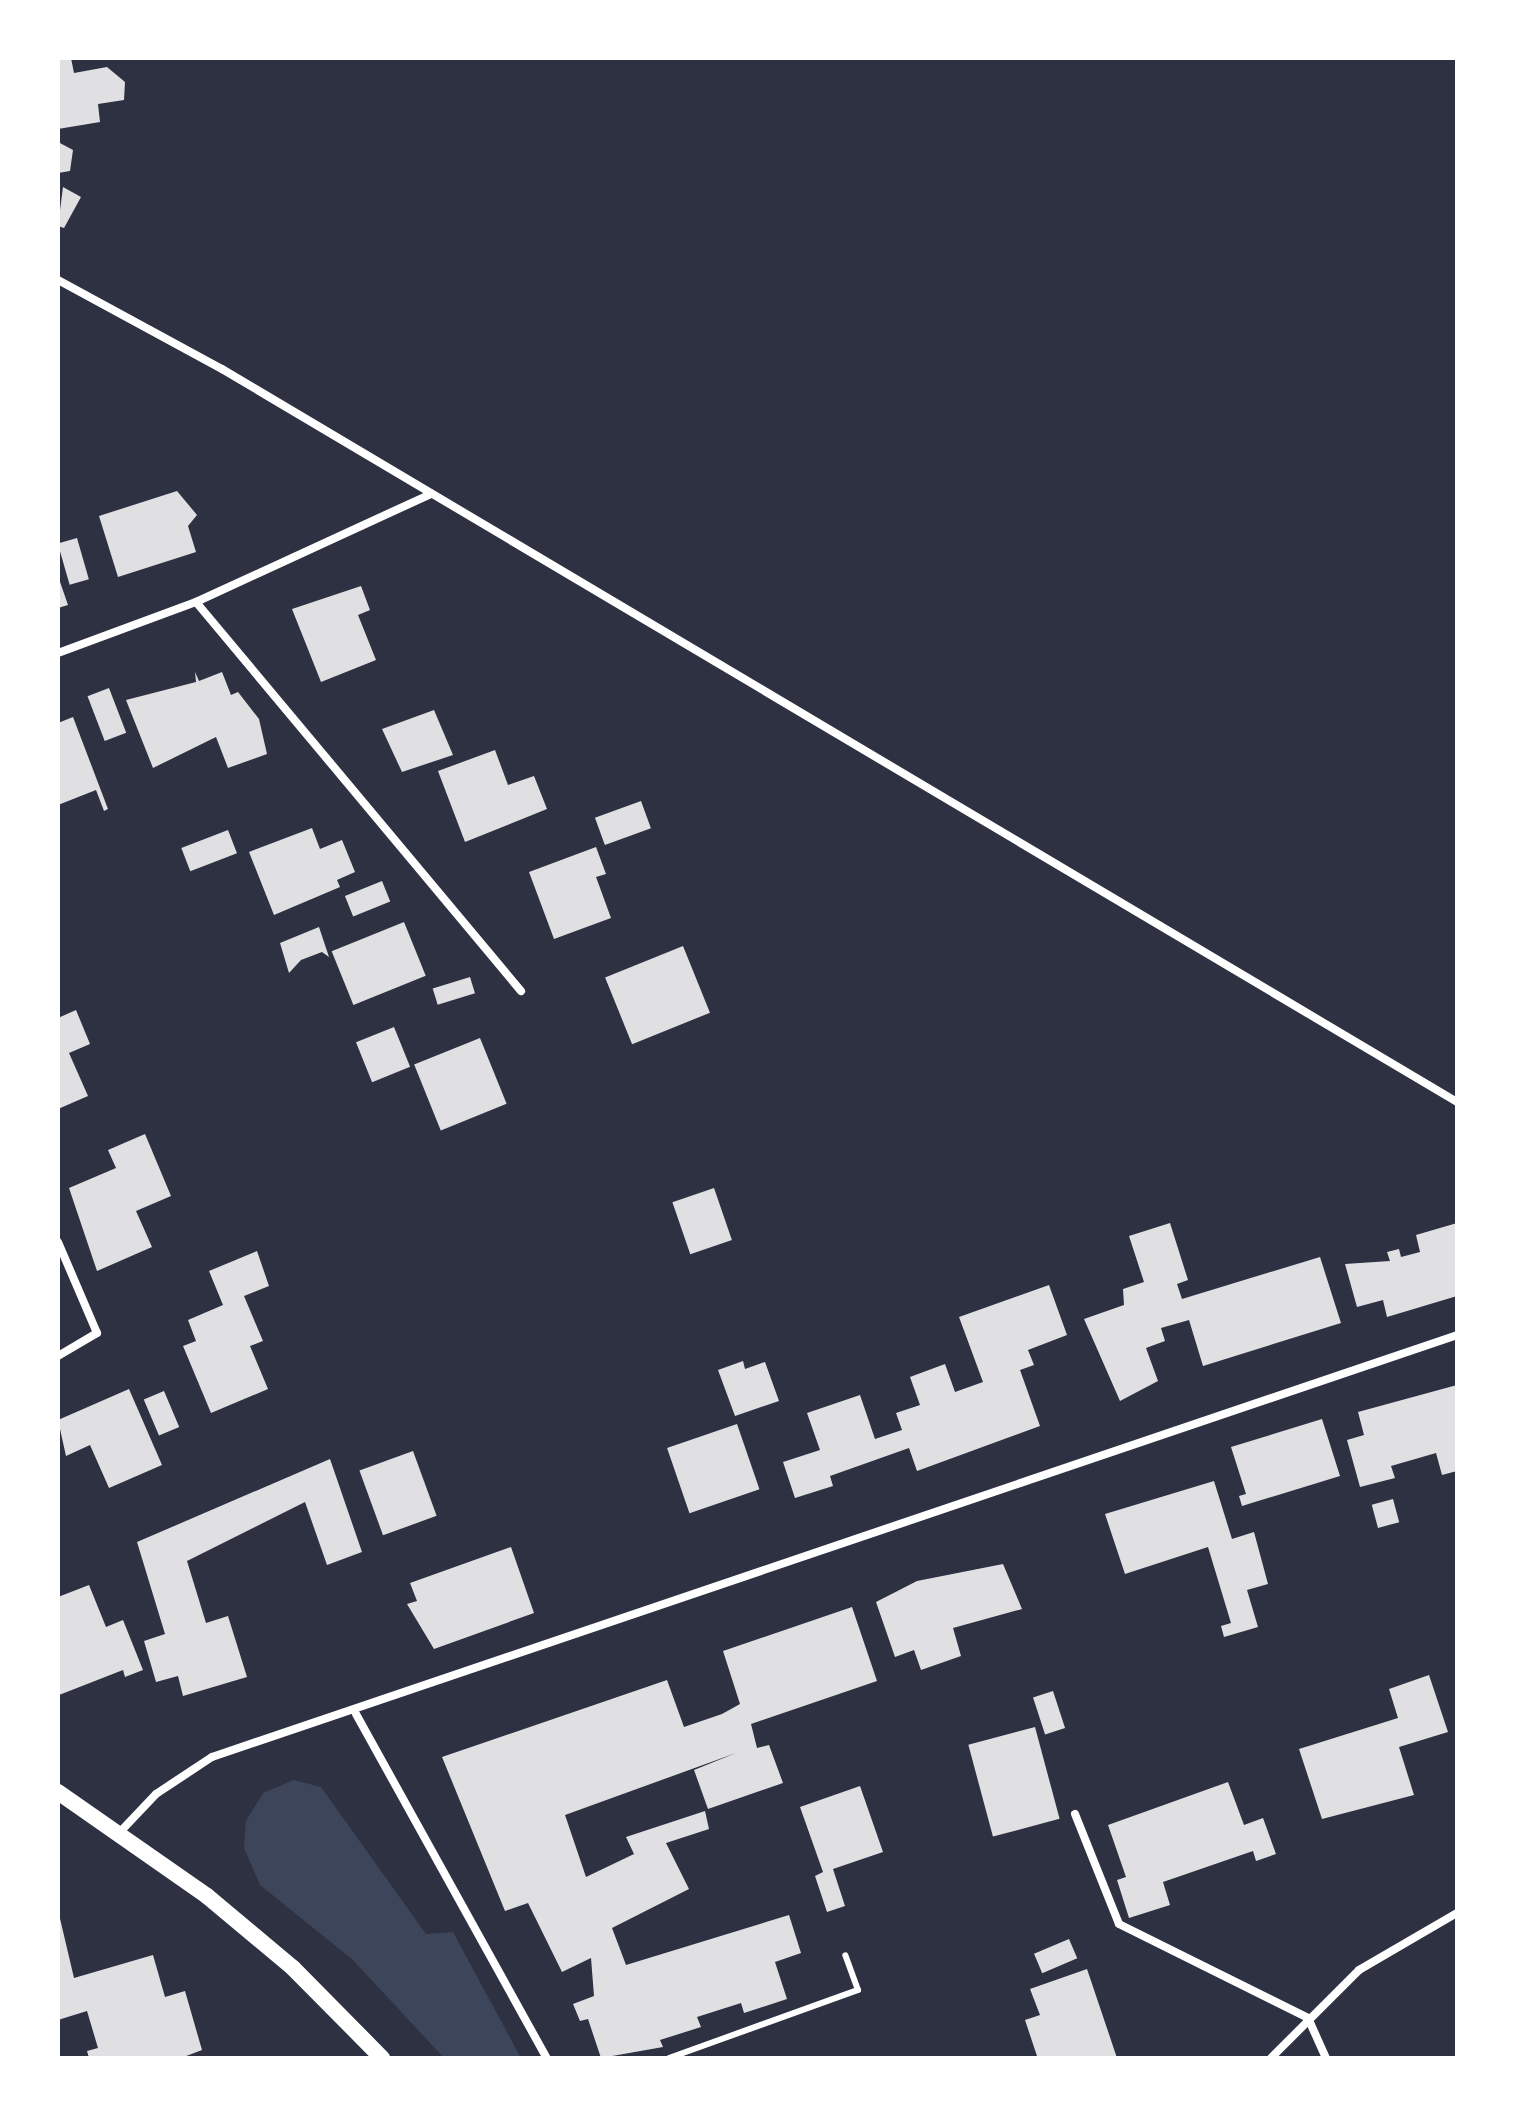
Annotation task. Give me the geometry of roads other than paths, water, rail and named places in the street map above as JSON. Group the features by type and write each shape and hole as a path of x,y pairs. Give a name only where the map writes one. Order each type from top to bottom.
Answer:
{"main road":[{"path":"58,1792 120,1832 293,1968 382,2058"}],"street":[{"path":"58,280 431,494 1457,1102"},
{"path":"58,653 196,602 431,494"},
{"path":"196,602 521,991"},
{"path":"58,1242 97,1333 58,1356"},
{"path":"120,1832 156,1794 212,1757 356,1714 1457,1335"},
{"path":"356,1714 547,2058"},
{"path":"1075,1814 1119,1924 1308,2018 1326,2058"},
{"path":"1271,2058 1359,1970 1457,1913"}],"lane":[{"path":"669,2058 858,1990 845,1955"}]}
